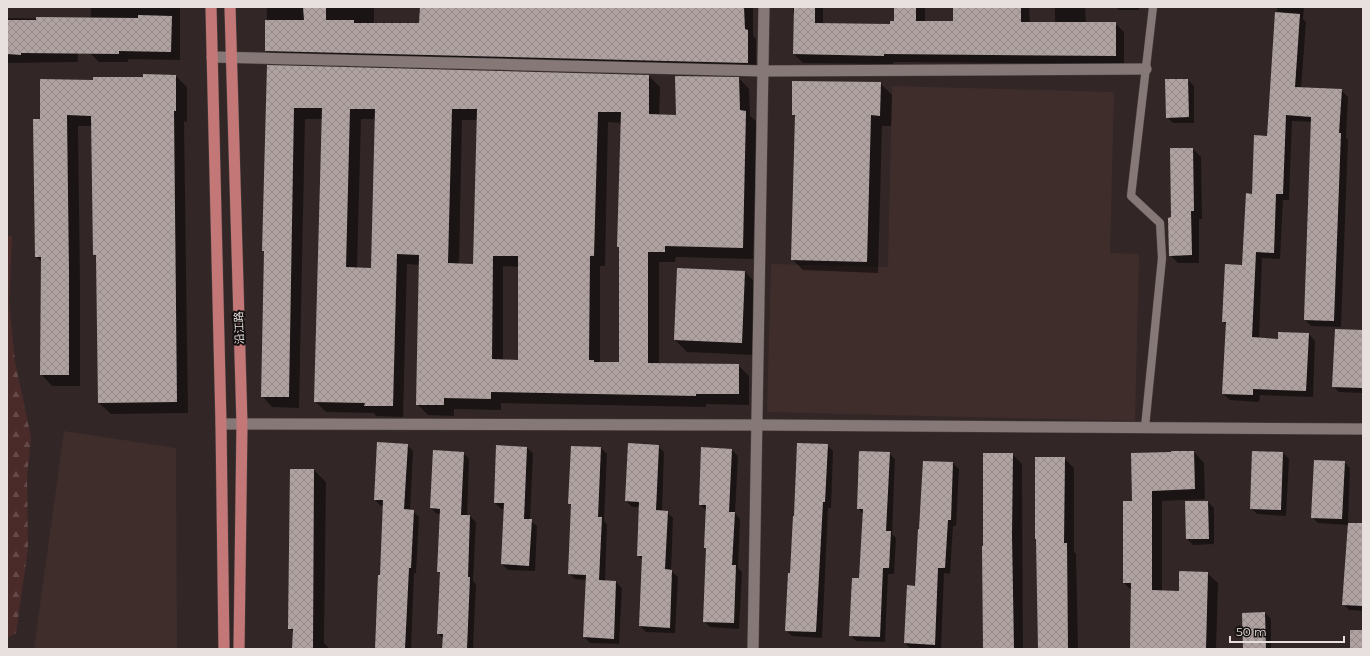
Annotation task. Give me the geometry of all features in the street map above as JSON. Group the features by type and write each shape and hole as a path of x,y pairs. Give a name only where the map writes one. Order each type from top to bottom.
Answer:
{"main road":[{"name":"沿江路","path":"211,7 221,424 224,649"},
{"name":"沿江路","path":"230,7 242,424 239,649"}],"street":[{"path":"753,649 764,7"},
{"path":"212,56 763,71 1146,69"},
{"path":"221,424 757,425 1363,429"}],"lane":[{"path":"1145,427 1162,258 1160,223 1131,196 1153,7"}],"shaded area":[{"path":"892,86 1114,92 1110,253 1139,254 1135,421 767,412 771,264 888,267"},
{"path":"64,431 176,448 177,649 34,649"}],"green space":[{"path":"7,235 12,237 9,303 15,362 31,437 27,476 28,548 16,633 7,638"}],"building":[{"path":"303,7 326,7 326,20 354,20 354,23 419,23 420,7 744,7 745,29 748,30 748,63 265,51 265,20 304,20"},
{"path":"794,7 815,7 815,23 890,24 890,21 894,21 894,7 916,7 916,21 953,21 953,7 1021,7 1021,22 1116,22 1116,56 884,54 884,56 793,54"},
{"path":"1275,12 1300,14 1295,87 1342,89 1339,133 1341,133 1334,321 1304,320 1311,117 1286,115 1283,194 1276,194 1274,253 1256,252 1252,337 1278,339 1278,332 1309,333 1306,391 1253,389 1253,395 1222,394 1226,322 1222,322 1225,264 1242,265 1246,193 1252,194 1254,135 1267,136"},
{"path":"138,15 172,16 171,52 119,51 119,54 7,54 7,20 36,20 36,17 138,18"},
{"path":"267,65 649,75 649,114 676,115 675,76 739,77 740,110 746,111 743,248 665,246 665,252 648,252 648,363 739,364 739,394 696,394 696,396 491,392 491,399 444,398 444,405 416,405 419,255 397,254 393,406 364,406 365,403 314,402 322,108 294,108 289,397 261,397 264,251 262,251","holes":["350,109 375,109 371,268 346,267","452,109 477,109 473,264 448,263","598,112 621,112 617,247 619,247 619,362 594,362 594,360 589,360 590,256 594,256","493,256 518,256 518,360 492,359"]},
{"path":"143,74 176,75 176,111 174,111 177,402 98,403 96,255 93,255 91,116 67,115 69,375 40,375 41,257 35,257 33,119 40,119 40,79 93,80 93,77 143,77"},
{"path":"1165,79 1188,79 1189,117 1166,118"},
{"path":"792,81 881,82 880,116 871,115 867,262 791,260 795,115 792,115"},
{"path":"1170,148 1193,148 1194,211 1191,211 1192,255 1169,256 1168,218 1171,217"},
{"path":"677,268 745,271 742,343 674,340"},
{"path":"1335,329 1363,330 1363,388 1332,387"},
{"path":"377,442 408,444 404,509 414,510 411,568 409,568 405,649 375,649 383,500 374,500"},
{"path":"628,443 659,445 656,510 668,511 665,569 672,570 670,628 639,626 642,556 637,556 639,502 625,501"},
{"path":"797,443 828,444 825,502 823,502 816,632 785,631 788,573 790,573 794,516"},
{"path":"496,445 527,447 524,519 532,519 529,566 501,564 504,503 494,503"},
{"path":"571,446 601,447 598,517 602,517 599,580 616,581 614,639 583,637 586,575 568,574 571,504 568,504"},
{"path":"701,447 732,449 729,512 735,512 732,565 736,565 734,623 703,622 706,505 699,505"},
{"path":"433,450 464,452 461,515 470,515 468,577 470,577 467,649 442,649 443,634 437,634 440,572 437,572 440,509 430,508"},
{"path":"859,451 890,452 886,531 891,531 889,568 883,568 880,637 849,636 852,578 859,578 863,509 857,509"},
{"path":"1194,451 1195,489 1152,491 1152,590 1179,591 1179,571 1208,572 1206,649 1130,649 1131,583 1123,583 1123,501 1132,501 1131,453"},
{"path":"1252,451 1283,452 1281,510 1250,509"},
{"path":"983,453 1013,453 1012,535 1014,649 983,649"},
{"path":"1035,457 1065,457 1064,543 1067,543 1068,649 1038,649 1035,539"},
{"path":"1314,460 1345,461 1342,519 1311,518"},
{"path":"923,461 953,462 951,520 948,520 945,568 938,568 935,645 904,643 907,585 915,586"},
{"path":"290,469 314,469 313,649 292,649 293,629 288,629"},
{"path":"1185,501 1208,501 1209,539 1186,539"},
{"path":"1348,523 1363,523 1363,606 1342,605"},
{"path":"1265,612 1266,649 1243,649 1242,613"},
{"path":"1350,630 1363,630 1363,649 1350,649"}]}
